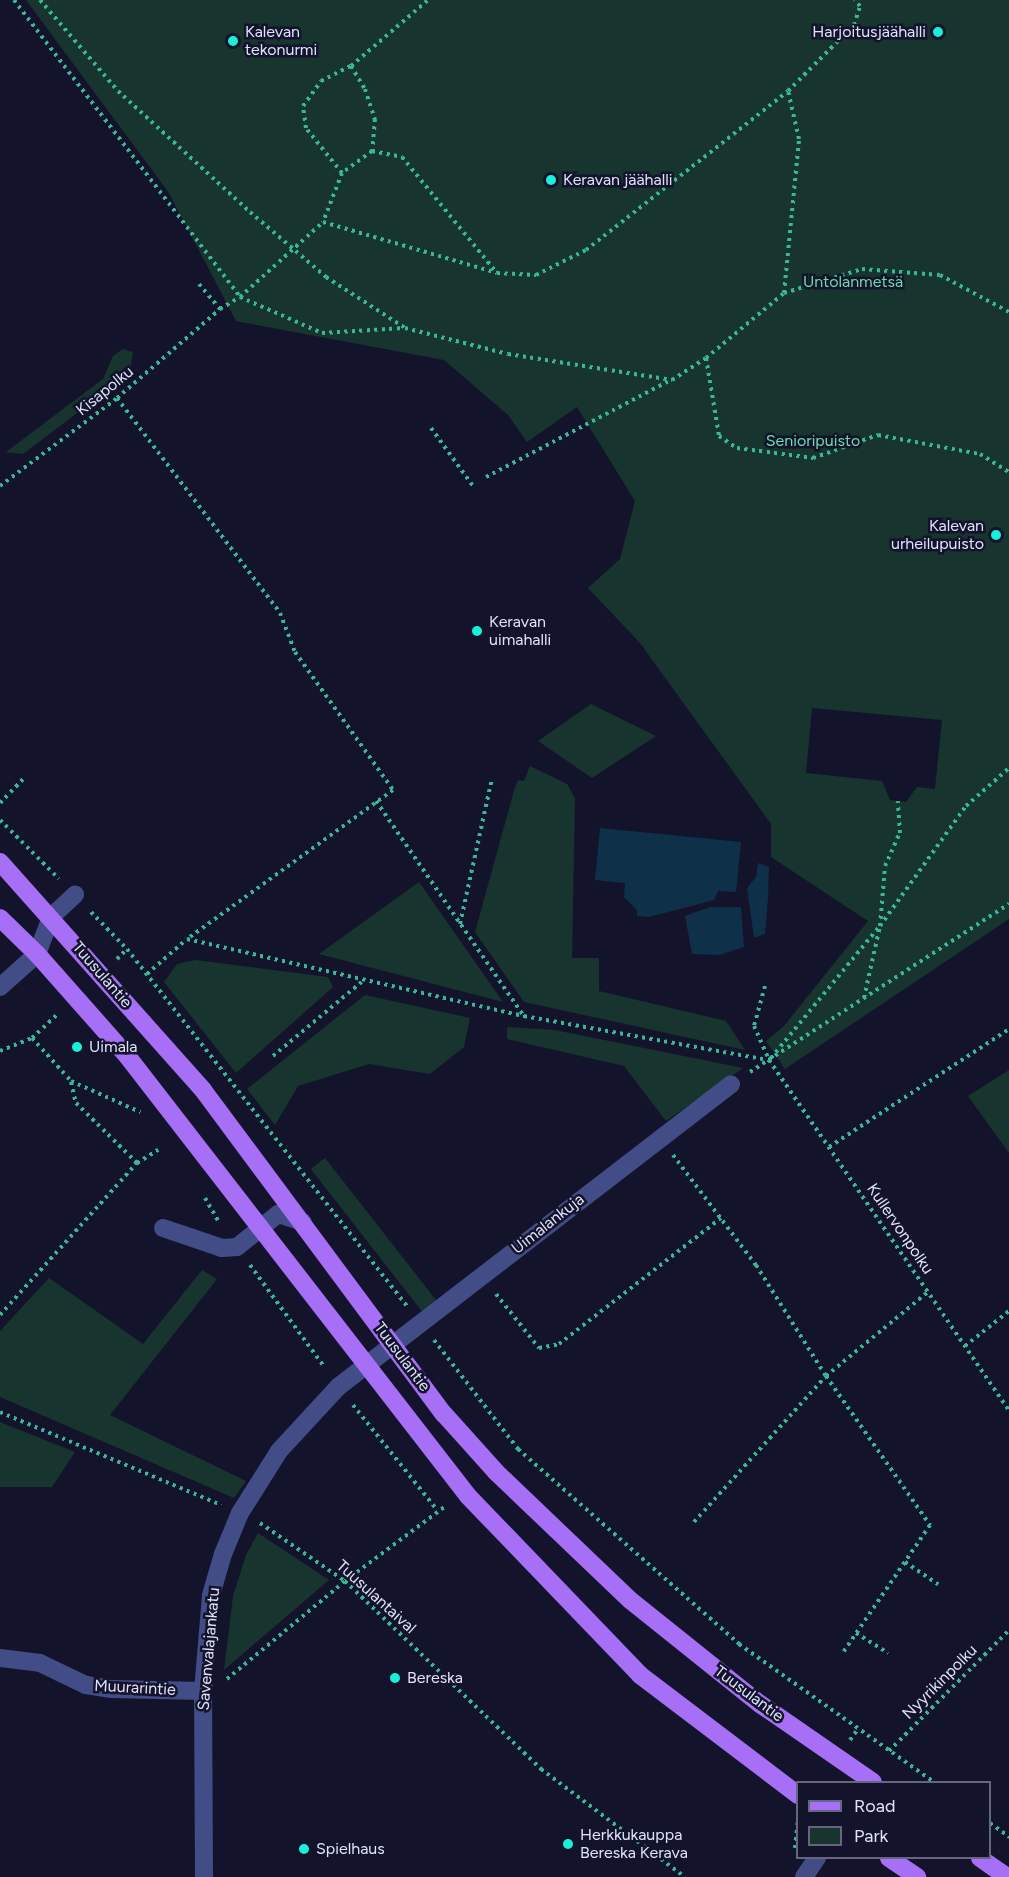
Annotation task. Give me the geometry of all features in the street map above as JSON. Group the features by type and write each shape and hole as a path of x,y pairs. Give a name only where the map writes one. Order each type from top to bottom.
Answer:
{"main road":[{"name":"Tuusulantie","path":"0,862 203,1090 444,1414 496,1472 630,1600 760,1704 870,1781"},
{"name":"Tuusulantie","path":"0,918 37,954 128,1057 468,1496 640,1675 796,1793"},
{"path":"891,1859 917,1877"},
{"path":"983,1859 1007,1877"}],"street":[{"path":"0,987 37,954 51,917 75,896"},
{"name":"Uimalankuja","path":"367,1365 731,1084"},
{"path":"164,1228 222,1248 237,1247 259,1226 278,1214 303,1222"},
{"name":"Savenvalajankatu","path":"204,1877 203,1691 211,1595 223,1554 240,1513 279,1451 338,1387 367,1365"},
{"name":"Muurarintie","path":"0,1658 40,1663 86,1685 112,1689 203,1691"},
{"path":"804,1877 816,1859"}],"path":[{"path":"14,0 240,297 322,333 405,327"},
{"path":"40,0 118,91 250,212 326,277 405,327 508,354 672,380"},
{"path":"342,173 306,128 303,106 321,81 351,66 428,0"},
{"path":"497,273 402,157 372,151 342,173 323,222 497,273 536,276 586,250 788,91 854,25 860,6 855,0"},
{"path":"351,66 365,89 375,119 372,151"},
{"path":"784,293 799,139 788,91"},
{"name":"Kisapolku","path":"0,486 117,398 220,309 240,297 323,222"},
{"path":"486,477 672,380 706,358 784,293 862,269 940,276 1009,312"},
{"path":"199,284 220,309"},
{"path":"706,358 719,436 737,448 813,459 878,435 980,454 1009,472"},
{"path":"117,398 280,613 295,652 393,790 187,939 147,974"},
{"path":"431,428 473,486"},
{"path":"769,1060 880,926 966,806 1009,768"},
{"path":"460,925 492,778"},
{"path":"0,803 23,779"},
{"path":"376,801 524,1017"},
{"path":"864,999 880,926 885,866 900,832 898,801"},
{"path":"187,939 524,1017 769,1060 1009,904"},
{"path":"273,1056 365,979"},
{"name":"Kullervonpolku","path":"765,986 754,1026 769,1060 1009,1411"},
{"path":"829,1147 1009,1029"},
{"path":"71,1081 76,1104 137,1163"},
{"path":"667,1148 756,1265 826,1376 930,1525 844,1651"},
{"path":"0,1316 137,1163 158,1150"},
{"path":"490,1286 539,1348 559,1344 721,1218"},
{"path":"694,1522 826,1376 928,1292"},
{"path":"965,1346 1009,1311"},
{"path":"420,1323 518,1449 739,1644 933,1781"},
{"name":"Tuusulantaival","path":"0,1412 240,1513 345,1581 541,1769 686,1877"},
{"path":"203,1691 217,1688 345,1581 437,1510 468,1496"},
{"path":"905,1562 938,1584"},
{"name":"Nyyrikinpolku","path":"889,1751 1009,1629"},
{"path":"856,1633 888,1653"},
{"path":"991,1824 1009,1837"}],"green space":[{"name":"Kalevan urheilupuisto","path":"26,0 1009,0 1009,919 785,1069 766,1041 784,1026 868,921 771,857 771,824 640,643 588,588 620,559 635,501 577,407 527,442 508,415 444,360 236,321 169,193","holes":["812,708 942,720 935,789 917,787 906,802 890,800 882,781 806,773"]},
{"path":"123,349 133,352 130,370 114,385 23,454 6,452 103,379 113,356"},
{"path":"591,704 656,736 592,778 538,741"},
{"path":"530,766 567,784 575,798 572,958 599,958 599,991 726,1021 745,1050 524,1002 475,932 515,787 518,780 524,781"},
{"path":"419,882 503,1002 319,954"},
{"path":"195,960 328,977 333,987 236,1073 164,982 177,964"},
{"path":"365,995 470,1018 464,1047 430,1074 369,1064 298,1086 275,1125 247,1089"},
{"path":"507,1027 555,1030 743,1068 666,1121 624,1066 507,1039"},
{"path":"1009,1070 1009,1153 968,1096"},
{"path":"325,1158 436,1301 422,1312 311,1169"},
{"path":"202,1270 217,1279 110,1415 246,1481 234,1498 0,1397 0,1331 49,1278 143,1344"},
{"path":"0,1422 75,1452 52,1487 0,1487"},
{"path":"258,1533 329,1580 224,1670 233,1596 246,1555"}],"water":[{"path":"600,828 741,842 736,892 718,891 714,900 649,917 637,916 637,910 624,897 625,883 595,880"},
{"path":"758,863 769,867 768,898 765,934 754,938 747,888 756,877"},
{"path":"710,907 741,907 744,947 719,955 692,954 685,916"}],"place":[{"name":"Harjoitusjäähalli","path":"938,32"},
{"name":"Kalevan tekonurmi","path":"233,41"},
{"name":"Keravan jäähalli","path":"551,180"},
{"name":"Kalevan urheilupuisto","path":"996,535"},
{"name":"Keravan uimahalli","path":"477,631"},
{"name":"Uimala","path":"77,1047"},
{"name":"Bereska","path":"395,1678"},
{"name":"Herkkukauppa Bereska Kerava","path":"568,1844"},
{"name":"Spielhaus","path":"304,1849"}],"park label":[{"name":"Untolanmetsä","path":"853,282"},
{"name":"Senioripuisto","path":"813,441"}]}
